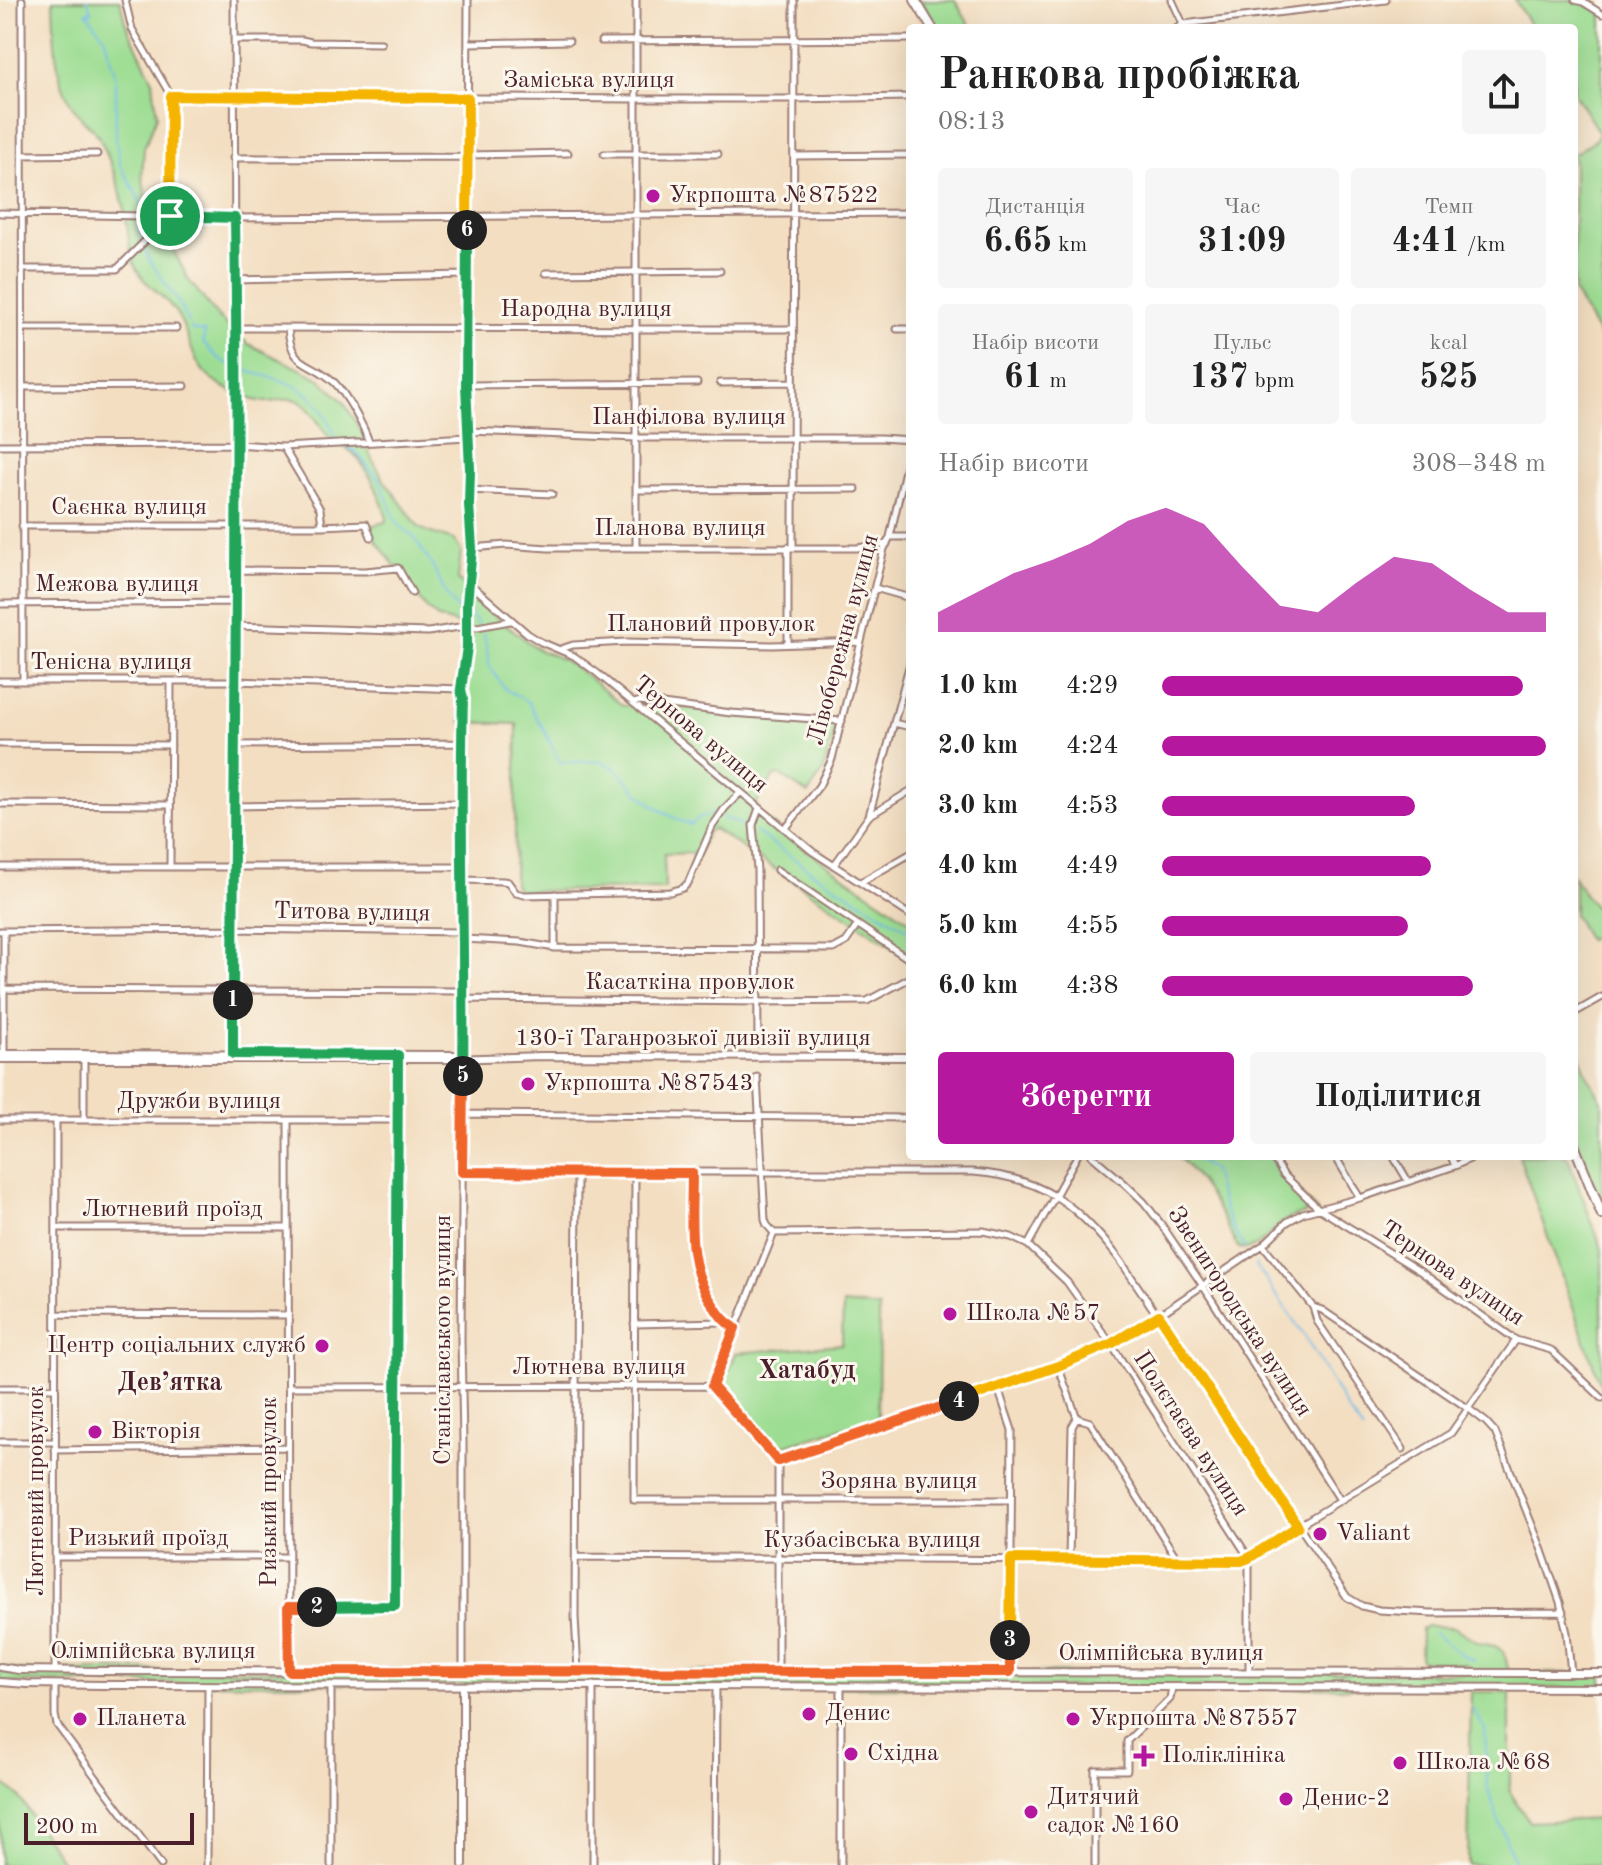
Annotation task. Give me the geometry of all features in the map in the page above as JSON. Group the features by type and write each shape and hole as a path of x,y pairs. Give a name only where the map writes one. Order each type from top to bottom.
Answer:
{"highway":[{"path":"915,0 930,24"},
{"path":"1578,1155 1602,1215"}],"main road":[{"name":"130-ї Таганрозької дивізії вулиця","path":"2,1056 906,1057"},
{"name":"Олімпійська вулиця","path":"0,1667 19,1670 1602,1673"},
{"path":"55,1670 55,1685"},
{"name":"Станіславського вулиця","path":"463,1671 463,1865"},
{"path":"778,1671 778,1687"},
{"path":"1249,1672 1249,1687"},
{"path":"1571,1673 1571,1687"},
{"name":"Олімпійська вулиця","path":"0,1682 55,1685 1602,1688"}],"street":[{"path":"22,0 23,681"},
{"path":"22,269 117,269 170,216 171,96 132,29 125,0"},
{"path":"232,1057 236,570 234,0"},
{"name":"Станіславського вулиця","path":"463,1671 464,936 461,689 467,647 472,548 466,385 468,0"},
{"path":"636,0 636,547"},
{"path":"788,643 793,490 794,0"},
{"path":"1172,0 1179,24"},
{"path":"1196,24 1386,0"},
{"path":"1575,0 1602,14"},
{"path":"601,41 906,39"},
{"path":"234,40 381,43"},
{"path":"468,43 569,41"},
{"name":"Заміська вулиця","path":"171,96 906,97"},
{"path":"233,158 568,153"},
{"path":"22,155 97,154"},
{"path":"604,154 718,154"},
{"path":"794,156 906,155"},
{"path":"0,213 235,218 906,213"},
{"path":"546,273 720,271"},
{"path":"236,280 466,275"},
{"path":"23,328 176,328"},
{"name":"Народна вулиця","path":"236,328 793,329"},
{"path":"288,328 289,343 297,359 334,382 369,442"},
{"path":"897,329 906,329"},
{"path":"720,383 793,382"},
{"path":"466,385 697,383"},
{"path":"23,387 185,386"},
{"name":"Панфілова вулиця","path":"0,445 235,444 283,447 468,434 906,440"},
{"path":"283,447 320,509 322,526"},
{"name":"Лівобережна вулиця","path":"786,828 827,773 906,466"},
{"path":"636,490 856,489"},
{"path":"469,490 552,494"},
{"name":"Саєнка вулиця","path":"22,526 366,524 371,537"},
{"path":"890,537 906,537"},
{"name":"Планова вулиця","path":"472,548 506,545 548,548 857,548 887,544"},
{"path":"236,570 365,571 398,568 412,593"},
{"name":"Тернова вулиця","path":"469,583 510,621 534,638 574,656 813,852 906,912"},
{"path":"875,588 906,597"},
{"name":"Межова вулиця","path":"0,604 235,602"},
{"path":"235,626 428,632 510,621"},
{"name":"Плановий провулок","path":"561,649 573,645 626,642 772,645 861,642"},
{"path":"835,865 869,816 906,678"},
{"name":"Тенісна вулиця","path":"0,681 234,681 461,689"},
{"path":"170,867 171,681"},
{"path":"634,703 640,701 731,713 842,721"},
{"path":"894,723 906,726"},
{"path":"234,745 462,743"},
{"path":"0,744 171,745"},
{"path":"463,880 508,882 520,894 670,892 683,888 692,875 712,827 740,793"},
{"path":"869,816 906,793"},
{"path":"233,806 461,803"},
{"path":"0,804 170,805"},
{"path":"758,1043 757,870 753,825 759,808"},
{"path":"861,882 906,856"},
{"path":"0,867 463,867"},
{"path":"777,870 906,957"},
{"path":"555,894 555,948"},
{"name":"Титова вулиця","path":"2,931 233,929 464,936 555,948 833,949 846,942 857,926"},
{"path":"2,931 2,1056"},
{"name":"Касаткіна провулок","path":"464,999 867,1001 906,980"},
{"path":"4,989 464,991"},
{"path":"1578,1011 1602,997"},
{"path":"84,1056 84,1120"},
{"path":"288,1607 395,1606 398,1057"},
{"path":"712,1386 774,1233 765,1223 757,1077"},
{"path":"463,1114 906,1118"},
{"name":"Дружби вулиця","path":"0,1120 398,1120"},
{"name":"Лютневий провулок","path":"55,1670 56,1120"},
{"name":"Ризький провулок","path":"288,1120 289,1671"},
{"path":"1028,1245 1075,1160"},
{"name":"Звенигородська вулиця","path":"1097,1160 1144,1202 1203,1286 1340,1500"},
{"name":"Тернова вулиця","path":"1274,1160 1283,1174 1318,1208 1421,1272 1516,1340 1551,1350 1602,1398"},
{"path":"1337,1160 1360,1198"},
{"path":"1395,1160 1408,1181"},
{"path":"1453,1160 1455,1166"},
{"path":"778,1671 778,1461 998,1388 1111,1344 1203,1286 1303,1213 1360,1198 1468,1160"},
{"path":"462,1172 991,1173 1024,1181 1056,1195 1103,1238 1159,1315 1341,1591 1354,1603 1379,1610 1432,1613 1563,1612"},
{"path":"577,1172 578,1671"},
{"name":"Зоряна вулиця","path":"635,1173 634,1500 1011,1500"},
{"path":"692,1173 692,1253 697,1275 724,1322 735,1328"},
{"name":"Лютневий проїзд","path":"56,1228 288,1228"},
{"name":"Полєтаєва вулиця","path":"774,1233 983,1231 1011,1237 1028,1245 1067,1282 1111,1344 1249,1558"},
{"path":"1263,1245 1313,1307 1317,1321 1403,1449"},
{"path":"1313,1307 1322,1310 1469,1409 1486,1422 1498,1438 1563,1612 1571,1673"},
{"path":"56,1314 288,1315"},
{"path":"634,1324 724,1322"},
{"name":"Кузбасівська вулиця","path":"576,1557 1241,1561 1451,1433 1516,1340"},
{"path":"1058,1366 1077,1418 1072,1427 1069,1559"},
{"name":"Лютнева вулиця","path":"288,1387 712,1386 778,1461"},
{"path":"0,1388 55,1388"},
{"path":"998,1388 1012,1428 1010,1672"},
{"path":"1077,1418 1090,1422 1178,1560"},
{"path":"0,1442 55,1442"},
{"path":"55,1450 288,1447"},
{"name":"Ризький проїзд","path":"55,1557 288,1557"},
{"path":"1249,1558 1249,1672"},
{"path":"55,1685 57,1725 161,1865"},
{"path":"207,1865 208,1685"},
{"path":"331,1685 331,1865"},
{"path":"593,1685 593,1865"},
{"path":"715,1865 716,1686"},
{"path":"841,1686 841,1865"},
{"path":"1095,1865 1095,1770 1127,1770 1127,1741 1170,1699 1172,1687"}],"green space":[{"path":"53,0 120,0 125,22 153,81 157,116 144,148 142,175 148,208 188,279 218,317 248,344 319,378 343,401 364,435 370,455 384,480 419,527 454,540 461,551 458,580 477,602 540,651 574,667 623,706 657,705 837,723 823,771 808,794 780,775 774,776 756,804 760,815 906,918 906,955 714,829 708,831 698,853 664,854 665,889 518,891 514,884 517,724 461,722 469,632 464,626 438,618 428,610 369,531 370,526 386,522 387,518 374,484 354,454 329,437 309,409 292,399 267,402 246,397 217,383 200,366 178,316 135,266 122,197 111,163 98,135 68,99 56,53"},
{"path":"921,0 955,0 969,24 935,24"},
{"path":"1515,0 1575,0 1602,10 1602,340 1578,299 1578,151 1595,140 1599,133 1578,99 1578,24 1530,24"},
{"path":"1578,884 1602,917 1602,939 1598,934 1588,940 1578,922"},
{"path":"1578,1052 1602,1101 1602,1203 1578,1142"},
{"path":"1181,1160 1272,1160 1281,1175 1316,1210 1286,1220 1253,1247 1238,1248 1219,1211"},
{"path":"1520,1160 1569,1160 1602,1249 1602,1389"},
{"path":"843,1304 879,1308 878,1417 780,1447 723,1384 736,1353 842,1344"},
{"path":"1427,1626 1454,1627 1479,1643 1495,1646 1504,1652 1509,1673 1602,1673 1602,1688 0,1682 0,1667 19,1670 1470,1673 1466,1664 1427,1663 1420,1659 1421,1629"},
{"path":"1471,1692 1510,1692 1510,1792 1529,1822 1602,1819 1602,1865 1468,1865"},
{"path":"0,1781 19,1797 64,1865 0,1865"}],"waterway":[{"path":"87,0 92,13 86,12 104,36 116,78 116,141 120,164 143,207"},
{"path":"143,220 138,229 148,258 181,306 188,322"},
{"path":"191,327 192,330 205,332 203,342 221,360 304,391 325,415 336,438"},
{"path":"345,446 355,451 380,481 395,519 413,536 446,594 457,609 462,610"},
{"path":"469,612 478,624"},
{"path":"484,634 490,667 505,689 528,702 560,762 593,761 609,765 653,805 691,825 700,817 717,813"},
{"path":"722,817 745,826"},
{"path":"756,832 815,874 906,929"},
{"path":"1197,1160 1213,1170 1225,1210 1244,1247"},
{"path":"1255,1264 1306,1338 1363,1431"},
{"path":"1434,1633 1463,1656 1473,1660"},
{"path":"1473,1709 1485,1729 1487,1784 1516,1865"}],"place":[{"name":"Укрпошта №87522","path":"653,196"},
{"name":"Укрпошта №87543","path":"528,1084"},
{"name":"Школа №57","path":"950,1314"},
{"name":"Центр соціальних служб","path":"322,1346"},
{"name":"Вікторія","path":"95,1432"},
{"name":"Valiant","path":"1320,1534"},
{"name":"Денис","path":"809,1714"},
{"name":"Планета","path":"80,1719"},
{"name":"Укрпошта №87557","path":"1073,1719"},
{"name":"Східна","path":"851,1754"},
{"name":"Поліклініка","path":"1144,1756"},
{"name":"Школа №68","path":"1400,1763"},
{"name":"Денис-2","path":"1286,1799"},
{"name":"Дитячий садок №160","path":"1031,1812"}],"district":[{"name":"Хатабуд","path":"807,1371"},
{"name":"Дев’ятка","path":"170,1383"}],"route":[{"path":"171,96 468,98 466,385 472,548 467,604 468,638 461,689 464,939 462,1172 692,1173 692,1253 697,1275 724,1322 735,1328 712,1386 778,1461 1058,1366 1111,1344 1159,1315 1298,1526 1241,1561 1011,1559 1010,1672 289,1671 288,1607 395,1606 398,1055 233,1054 235,218 170,216 171,96"}]}
